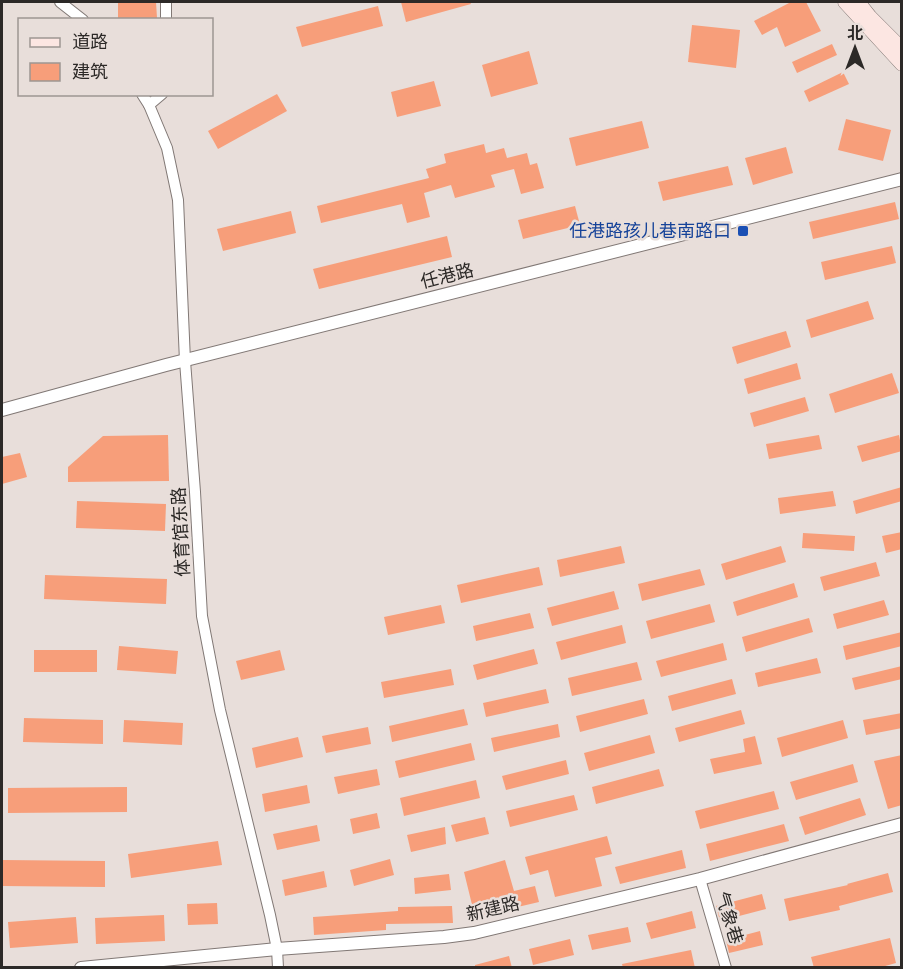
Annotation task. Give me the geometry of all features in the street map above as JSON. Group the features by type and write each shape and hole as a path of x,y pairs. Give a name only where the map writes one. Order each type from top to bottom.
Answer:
{"main road":[{"path":"845,2 902,64"},
{"path":"858,2 902,49"}],"street":[{"path":"60,2 80,18"},
{"path":"166,2 166,18"},
{"name":"体育馆东路","path":"143,96 167,148 178,200 185,361 202,616 220,710 277,949 278,968"},
{"path":"149,105 160,96"},
{"name":"任港路","path":"2,410 185,361 902,179"},
{"name":"新建路","path":"81,968 474,933 700,879 902,824"},
{"name":"气象巷","path":"700,879 726,968"}],"building":[{"path":"118,2 156,2 157,18 118,18"},
{"path":"401,2 470,2 471,4 406,22"},
{"path":"791,2 806,2 821,31 785,47 777,27 762,35 754,21"},
{"path":"378,6 383,26 302,47 296,27"},
{"path":"692,25 740,30 736,68 688,62"},
{"path":"832,44 837,55 797,73 792,62"},
{"path":"529,51 538,84 491,97 482,65"},
{"path":"843,72 849,84 809,102 804,91"},
{"path":"434,81 441,106 397,117 391,92"},
{"path":"277,94 287,111 218,149 208,131"},
{"path":"846,119 891,130 883,161 838,150"},
{"path":"642,121 649,148 576,166 569,138"},
{"path":"484,144 486,153 504,148 507,158 527,153 530,165 537,163 544,188 521,194 514,169 491,175 495,187 455,198 451,185 424,193 430,217 407,223 402,204 321,223 317,206 429,178 426,169 446,163 444,154"},
{"path":"786,147 793,173 753,185 745,158"},
{"path":"728,166 733,185 663,201 658,182"},
{"path":"895,202 899,219 813,239 809,222"},
{"path":"575,206 580,225 523,239 518,220"},
{"path":"291,211 296,233 223,251 217,229"},
{"path":"447,236 452,257 319,289 313,269"},
{"path":"892,246 896,263 825,280 821,262"},
{"path":"868,301 874,319 811,338 806,320"},
{"path":"786,331 791,347 737,364 732,347"},
{"path":"797,363 801,379 748,394 744,379"},
{"path":"892,373 899,393 835,413 829,394"},
{"path":"805,397 809,411 754,427 750,413"},
{"path":"168,435 169,481 68,482 68,467 103,436"},
{"path":"819,435 822,449 769,459 766,444"},
{"path":"899,435 902,451 862,462 857,446"},
{"path":"20,453 27,477 2,484 2,457"},
{"path":"902,487 902,501 856,514 853,501"},
{"path":"833,491 836,506 780,514 778,498"},
{"path":"77,501 166,504 165,531 76,528"},
{"path":"902,532 902,549 886,553 882,536"},
{"path":"803,533 855,536 854,551 802,548"},
{"path":"621,546 625,563 560,577 557,560"},
{"path":"781,546 786,562 726,580 721,564"},
{"path":"876,562 880,576 824,591 820,577"},
{"path":"539,567 543,585 461,603 457,585"},
{"path":"700,569 705,585 642,601 638,584"},
{"path":"45,575 167,579 166,604 44,599"},
{"path":"794,583 798,597 737,616 733,602"},
{"path":"614,591 619,609 552,626 547,608"},
{"path":"884,600 889,615 837,629 833,614"},
{"path":"710,604 715,622 651,639 646,621"},
{"path":"441,605 445,623 388,635 384,617"},
{"path":"530,613 534,628 476,641 473,626"},
{"path":"809,618 813,632 746,652 742,637"},
{"path":"622,625 626,643 561,660 556,642"},
{"path":"902,632 902,646 846,660 843,646"},
{"path":"723,643 727,660 661,677 656,661"},
{"path":"119,646 178,651 176,674 117,670"},
{"path":"534,649 538,664 477,680 473,665"},
{"path":"34,650 97,650 97,672 34,672"},
{"path":"280,650 285,670 241,680 236,661"},
{"path":"817,658 821,673 758,687 755,673"},
{"path":"637,662 642,680 572,696 568,678"},
{"path":"902,666 902,679 855,690 852,678"},
{"path":"451,669 454,685 384,698 381,682"},
{"path":"732,679 736,694 672,711 668,696"},
{"path":"546,689 549,703 486,717 483,703"},
{"path":"644,699 648,714 580,732 576,716"},
{"path":"464,709 468,725 392,742 389,726"},
{"path":"741,710 745,724 679,742 675,728"},
{"path":"902,713 902,728 866,735 863,720"},
{"path":"24,718 103,720 103,744 23,742"},
{"path":"124,720 183,723 182,745 123,742"},
{"path":"843,720 848,738 782,757 777,738"},
{"path":"558,724 560,737 494,752 491,738"},
{"path":"368,727 371,744 326,753 322,736"},
{"path":"650,735 655,753 589,771 584,753"},
{"path":"755,736 762,764 714,774 710,759 745,752 743,739"},
{"path":"298,737 303,757 256,768 252,748"},
{"path":"471,743 475,760 399,778 395,761"},
{"path":"902,755 902,805 888,809 874,761"},
{"path":"566,760 569,774 506,790 502,776"},
{"path":"853,764 858,782 796,800 790,782"},
{"path":"377,769 380,785 338,794 334,777"},
{"path":"659,769 664,786 596,804 592,787"},
{"path":"476,780 480,798 404,816 400,798"},
{"path":"307,785 310,803 265,812 262,794"},
{"path":"127,787 127,812 8,813 8,788"},
{"path":"774,791 779,809 700,829 695,811"},
{"path":"574,795 578,810 510,827 506,811"},
{"path":"860,798 866,815 805,835 799,817"},
{"path":"377,813 380,828 353,834 350,819"},
{"path":"485,817 489,834 456,842 451,825"},
{"path":"784,824 789,841 710,861 706,844"},
{"path":"317,825 320,841 277,850 273,834"},
{"path":"445,827 446,844 411,852 407,835"},
{"path":"607,836 612,854 595,858 602,886 555,897 548,870 530,875 525,857"},
{"path":"218,841 222,865 131,878 128,854"},
{"path":"682,850 686,868 620,884 615,867"},
{"path":"390,859 394,875 354,886 350,870"},
{"path":"2,860 105,861 105,887 2,886"},
{"path":"505,860 514,891 535,886 539,902 475,917 464,872"},
{"path":"324,871 327,887 285,896 282,880"},
{"path":"888,873 893,892 839,906 840,910 789,921 784,899 848,885"},
{"path":"449,874 451,890 415,894 414,878"},
{"path":"762,894 766,909 720,921 716,906"},
{"path":"217,903 218,924 188,925 187,904"},
{"path":"452,906 453,923 386,924 386,930 314,935 313,917 398,911 398,907"},
{"path":"692,911 696,928 651,939 646,923"},
{"path":"164,915 165,941 96,944 95,918"},
{"path":"76,917 78,943 10,948 8,922"},
{"path":"628,927 631,942 592,950 588,935"},
{"path":"760,931 763,945 729,953 726,940"},
{"path":"890,938 896,963 878,968 814,968 811,957"},
{"path":"570,939 574,955 533,965 529,949"},
{"path":"691,950 695,968 623,968 622,964"},
{"path":"509,956 512,968 475,968 475,965"}],"place":[{"name":"任港路孩儿巷南路口","path":"743,231"}]}
